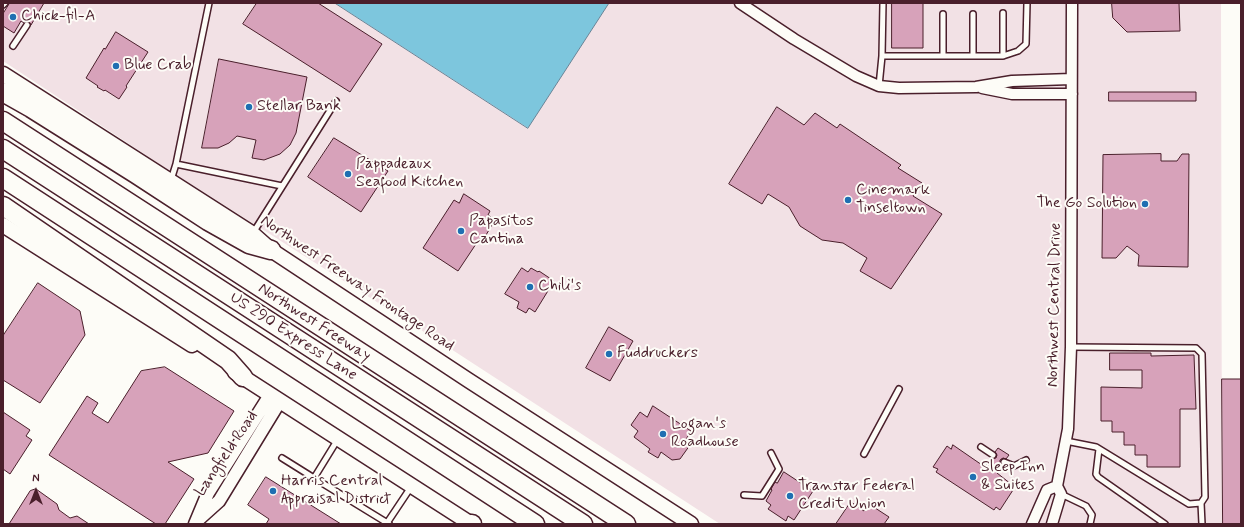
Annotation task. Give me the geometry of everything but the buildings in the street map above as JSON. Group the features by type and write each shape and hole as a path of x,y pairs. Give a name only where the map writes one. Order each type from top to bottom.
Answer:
{"highway":[{"path":"3,92 136,174 208,221 249,244 271,250"},
{"name":"Northwest Freeway","path":"3,121 626,524"},
{"name":"US 290 Express Lane","path":"3,150 583,524"},
{"path":"3,178 535,524"},
{"path":"3,206 228,360 243,376"}],"main road":[{"name":"Northwest Freeway Frontage Road","path":"3,74 253,234 271,250 468,380 691,524"},
{"path":"3,225 131,307 243,376 465,521"}],"street":[{"path":"740,3 794,39 856,76 880,86 899,88 976,87 1012,80 1072,79"},
{"name":"Northwest Central Drive","path":"1052,524 1059,490 1068,429 1071,347 1072,3"},
{"path":"976,87 1012,94 1072,94"},
{"name":"Langfield Road","path":"198,523 208,493 275,398"},
{"path":"1032,524 1047,490 1059,490"}],"lane":[{"path":"170,182 176,164 209,3"},
{"path":"880,86 883,3"},
{"path":"882,56 1003,56 1018,51 1026,44 1027,3"},
{"path":"1003,13 1003,56"},
{"path":"943,14 943,56"},
{"path":"973,14 973,56"},
{"path":"13,46 27,25"},
{"path":"253,234 336,101"},
{"path":"176,164 282,186"},
{"path":"1071,347 1196,348 1202,354 1205,498 1201,503 1202,524"},
{"path":"864,454 899,390"},
{"path":"314,478 339,439"},
{"path":"1066,441 1096,447 1188,504 1201,503"},
{"path":"981,447 993,455"},
{"path":"1099,449 1096,474 1098,478 1165,524"},
{"path":"744,495 762,496 779,469 771,453"},
{"path":"282,458 388,523 412,486"},
{"path":"1004,462 1014,466 1026,460"},
{"path":"1059,490 1086,506 1092,515 1090,524"}],"shaded area":[{"path":"3,3 335,3 528,128 609,3 1221,3 1222,524 720,524 454,351 158,163 3,61"}],"water":[{"path":"335,3 609,3 528,128"}],"place":[{"name":"Chick-fil-A","path":"13,17"},
{"name":"Blue Crab","path":"116,66"},
{"name":"Stellar Bank","path":"249,107"},
{"name":"Pappadeaux Seafood Kitchen","path":"348,174"},
{"name":"Cinemark Tinseltown","path":"848,200"},
{"name":"The Go Solution","path":"1145,204"},
{"name":"Papasitos Cantina","path":"461,231"},
{"name":"Chili's","path":"530,287"},
{"name":"Fuddruckers","path":"609,354"},
{"name":"Logan's Roadhouse","path":"663,434"},
{"name":"Sleep Inn & Suites","path":"973,477"},
{"name":"Harris Central Appraisal District","path":"273,491"},
{"name":"Transtar Federal Credit Union","path":"790,496"}]}
